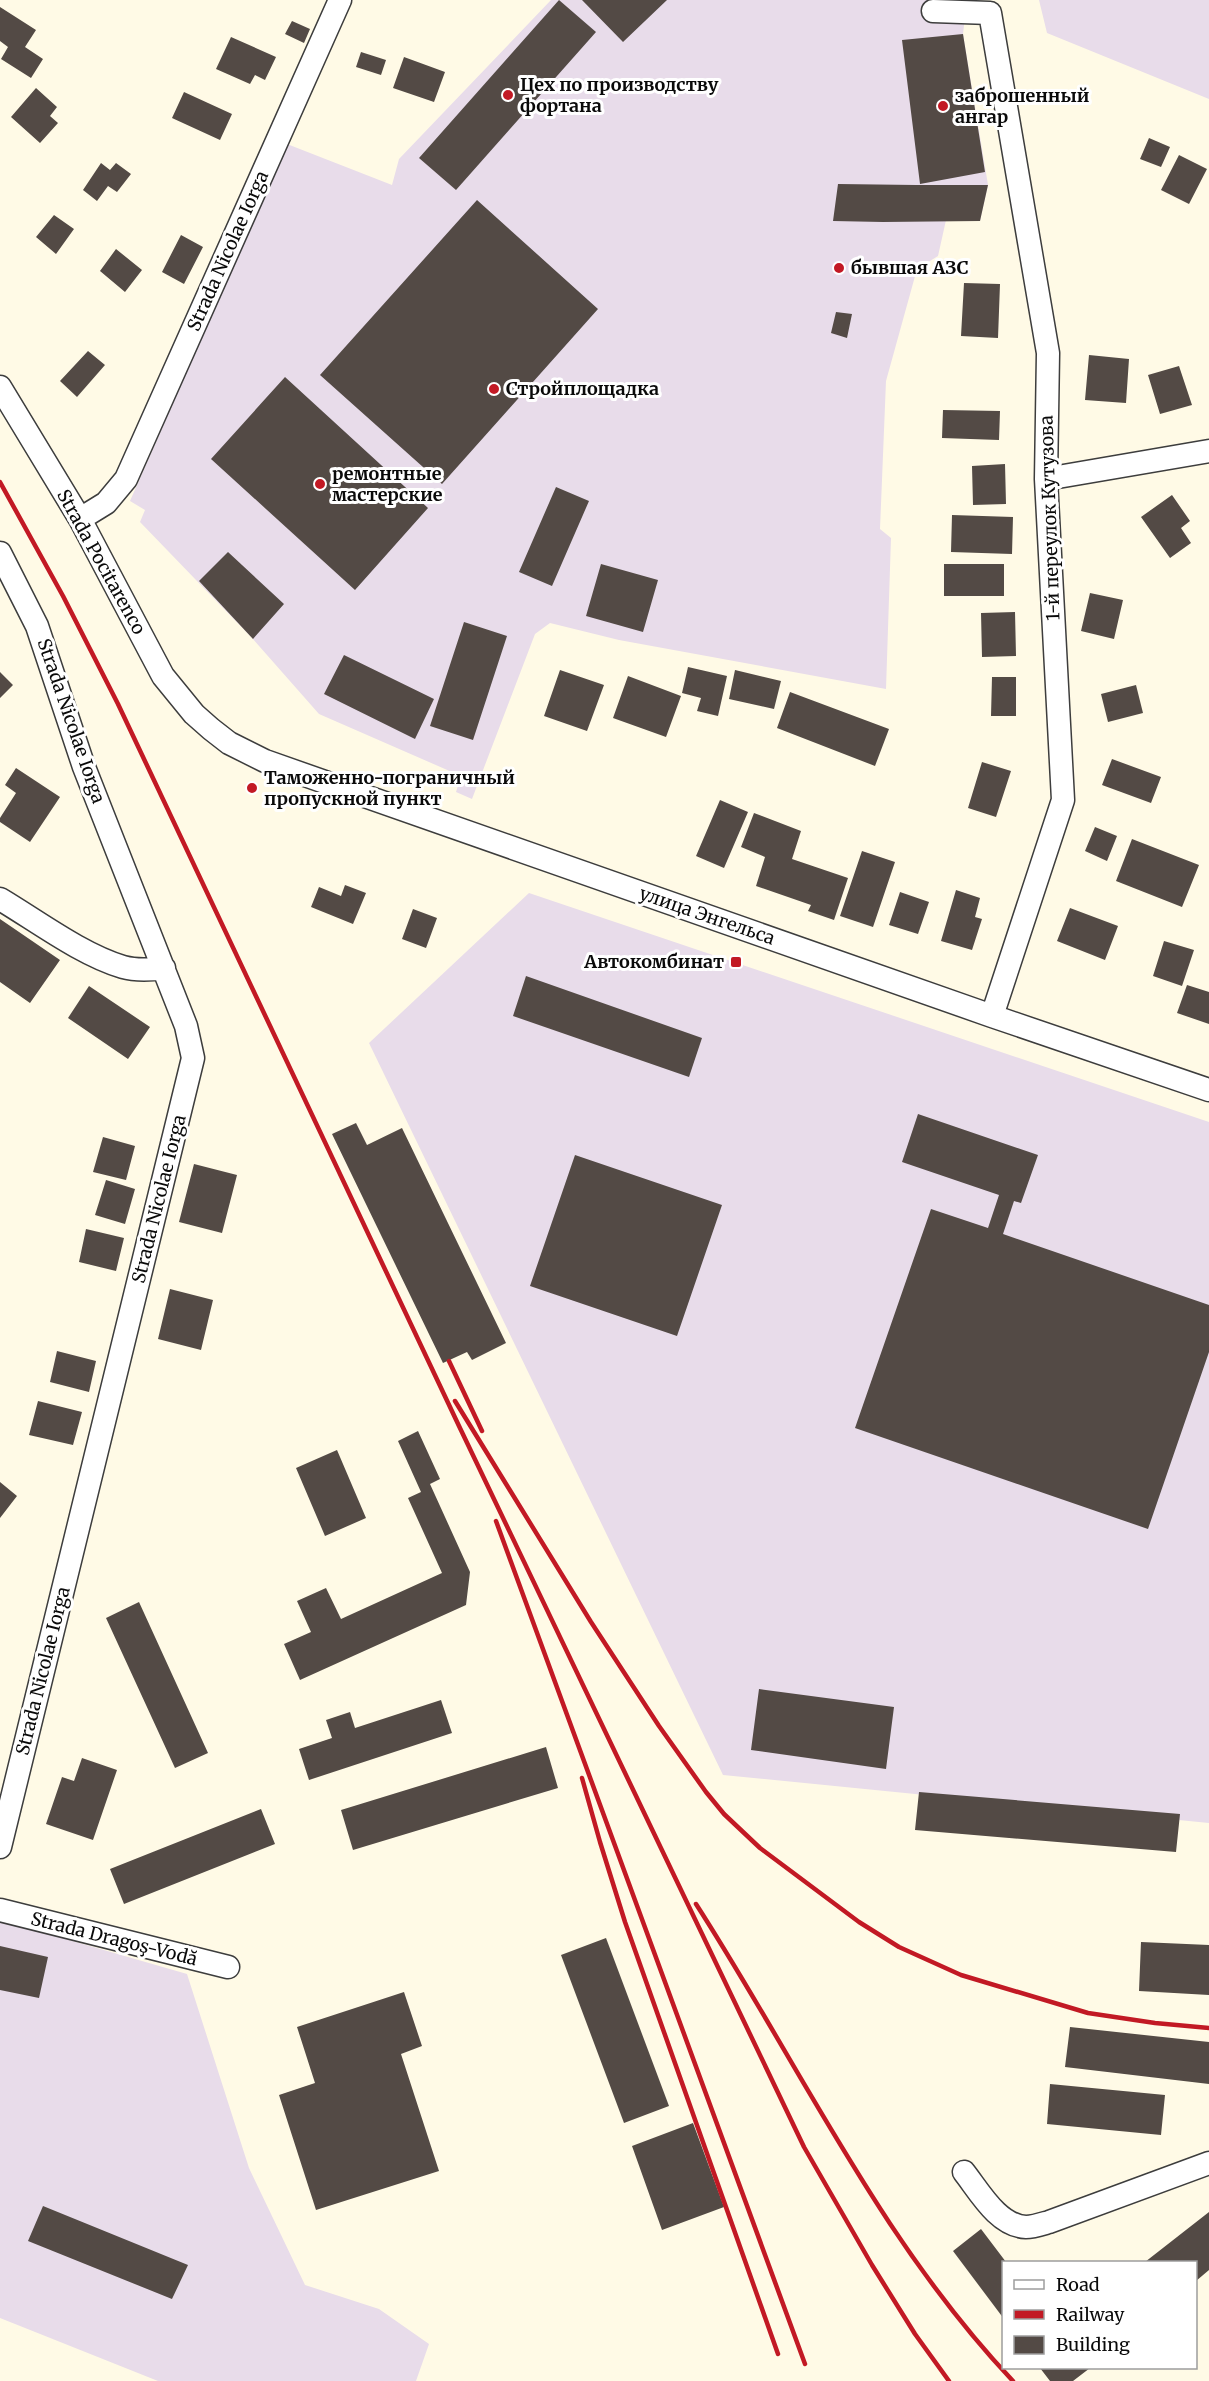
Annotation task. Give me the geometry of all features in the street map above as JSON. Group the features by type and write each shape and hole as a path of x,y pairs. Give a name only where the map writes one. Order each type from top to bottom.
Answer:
{"street":[{"name":"Strada Nicolae Iorga","path":"80,519 106,503 126,479 340,0"},
{"name":"1-й переулок Кутузова","path":"933,12 990,13 1048,353 1046,479 1063,800 992,1016"},
{"name":"Strada Pocitarenco","path":"0,387 80,519 163,676 178,697 211,729"},
{"path":"1046,479 1209,451"},
{"name":"Strada Nicolae Iorga","path":"0,1847 193,1058 186,1026 84,767 37,626 5,561"},
{"name":"улица Энгельса","path":"211,729 229,743 265,761 1209,1090"},
{"path":"0,899 102,958 123,967 144,971 164,968"},
{"name":"Strada Dragoş-Vodă","path":"0,1910 228,1967"},
{"path":"964,2172 992,2209 1009,2221 1025,2227 1049,2222 1209,2163"}],"shaded area":[{"path":"551,0 967,0 963,34 988,185 980,221 946,220 938,256 917,269 886,381 880,529 891,538 886,689 619,640 550,623 535,634 472,799 456,792 461,776 319,714 253,639 140,522 145,510 130,501 287,144 392,185 399,159"},
{"path":"1039,0 1209,0 1209,99 1047,33"},
{"path":"529,893 1209,1122 1209,1823 723,1775 369,1043"},
{"path":"0,1920 187,1974 249,2168 305,2285 379,2309 429,2344 416,2381 158,2381 0,2318"}],"building":[{"name":"Цех по производству фортана","path":"559,0 596,32 456,190 419,158"},
{"path":"582,0 667,0 623,42"},
{"path":"0,7 36,30 25,47 43,59 31,78 1,59 8,47 0,41"},
{"path":"292,21 310,29 304,43 285,34"},
{"name":"заброшенный ангар","path":"963,34 985,172 920,184 902,40"},
{"path":"231,37 276,57 265,80 255,75 250,84 216,69"},
{"path":"361,52 386,60 381,75 356,67"},
{"path":"404,57 445,72 434,102 393,88"},
{"path":"36,88 57,107 50,116 58,123 40,143 11,117"},
{"path":"184,92 232,114 220,140 172,118"},
{"path":"1149,138 1170,147 1161,167 1140,159"},
{"path":"1179,155 1207,169 1189,204 1161,190"},
{"path":"101,163 110,170 116,163 131,174 117,192 108,186 97,201 83,190"},
{"path":"838,184 988,185 980,221 883,222 833,221"},
{"path":"477,200 598,309 442,484 320,375"},
{"path":"54,215 74,229 56,254 36,237"},
{"path":"181,235 203,247 184,284 162,272"},
{"path":"116,249 142,270 125,292 100,271"},
{"path":"964,283 1000,284 998,338 961,336"},
{"path":"836,312 852,314 847,338 831,333"},
{"path":"88,351 105,365 77,397 60,381"},
{"path":"1089,355 1129,359 1126,403 1085,400"},
{"path":"1179,366 1192,405 1160,414 1148,375"},
{"name":"ремонтные мастерские","path":"285,377 428,508 355,590 211,459"},
{"path":"943,410 1000,411 999,440 942,438"},
{"path":"1005,464 1006,504 973,505 972,466"},
{"path":"556,487 589,501 552,586 519,572"},
{"path":"1172,495 1190,521 1181,528 1191,543 1170,558 1141,517"},
{"path":"952,515 1013,517 1012,554 951,552"},
{"path":"228,552 284,604 253,639 199,581"},
{"path":"601,564 658,580 643,632 586,616"},
{"path":"944,564 1004,564 1004,596 944,596"},
{"path":"1090,593 1123,600 1114,639 1081,631"},
{"path":"1015,612 1016,656 982,657 981,613"},
{"path":"464,622 507,636 473,740 430,726"},
{"path":"344,655 434,699 415,739 324,694"},
{"path":"688,667 727,676 718,716 697,711 701,698 682,693"},
{"path":"560,670 604,685 587,731 544,716"},
{"path":"735,670 781,681 774,709 729,699"},
{"path":"0,672 13,685 0,698"},
{"path":"628,676 681,696 666,737 613,718"},
{"path":"992,677 1016,677 1016,716 991,716"},
{"path":"1136,685 1143,713 1108,722 1101,694"},
{"path":"790,692 889,729 875,766 777,728"},
{"path":"1112,759 1161,777 1151,803 1102,785"},
{"path":"982,762 1011,771 996,817 968,808"},
{"path":"16,768 60,797 30,842 0,822 0,818 16,793 5,785"},
{"path":"720,800 748,812 724,868 696,856"},
{"path":"754,813 801,831 792,859 848,878 834,920 808,911 811,905 756,886 765,857 741,847"},
{"path":"1095,827 1117,836 1107,861 1085,851"},
{"path":"1132,839 1199,865 1182,907 1116,881"},
{"path":"862,851 895,862 873,927 840,916"},
{"path":"345,885 366,893 353,924 311,907 319,887 341,896"},
{"path":"956,890 980,898 975,917 982,919 972,950 941,941"},
{"path":"900,892 929,902 918,934 889,925"},
{"path":"1070,908 1118,926 1105,960 1057,941"},
{"path":"413,909 437,918 426,948 402,939"},
{"path":"0,919 60,960 30,1003 0,982"},
{"path":"1164,941 1194,950 1182,986 1153,976"},
{"path":"526,976 702,1038 689,1077 513,1016"},
{"path":"1187,985 1209,992 1209,1024 1177,1013"},
{"path":"89,986 150,1027 128,1059 68,1018"},
{"path":"918,1114 1038,1155 1021,1203 1014,1201 1003,1234 1209,1305 1209,1352 1148,1529 855,1428 931,1209 988,1228 999,1195 902,1162"},
{"path":"356,1123 367,1145 402,1128 506,1343 472,1360 467,1352 443,1363 332,1134"},
{"path":"103,1137 135,1146 126,1180 93,1172"},
{"path":"575,1155 722,1205 677,1336 530,1286"},
{"path":"194,1164 237,1175 222,1233 179,1222"},
{"path":"106,1180 135,1189 125,1224 95,1215"},
{"path":"86,1229 124,1238 116,1271 79,1262"},
{"path":"170,1289 213,1300 201,1350 158,1339"},
{"path":"57,1351 96,1361 89,1392 50,1382"},
{"path":"38,1401 82,1412 73,1445 29,1435"},
{"path":"418,1431 440,1479 430,1484 470,1572 466,1605 300,1680 284,1644 311,1632 297,1601 326,1588 341,1619 442,1573 408,1498 421,1492 398,1441"},
{"path":"337,1450 366,1518 325,1536 296,1468"},
{"path":"0,1482 17,1496 0,1518"},
{"path":"139,1602 208,1753 175,1768 106,1618"},
{"path":"759,1689 894,1707 886,1769 751,1750"},
{"path":"441,1700 452,1733 309,1780 299,1749 332,1738 326,1720 350,1712 355,1728"},
{"path":"546,1747 558,1788 353,1850 341,1810"},
{"path":"82,1758 117,1770 93,1840 46,1824 62,1777 74,1781"},
{"path":"919,1792 1180,1814 1176,1852 915,1830"},
{"path":"261,1809 275,1844 124,1904 110,1869"},
{"path":"606,1938 669,2106 624,2123 561,1955"},
{"path":"1141,1942 1209,1945 1209,1995 1139,1991"},
{"path":"0,1946 48,1957 39,1998 0,1990"},
{"path":"404,1992 422,2046 401,2054 439,2171 316,2210 279,2095 315,2083 297,2027"},
{"path":"1070,2027 1209,2042 1209,2084 1065,2067"},
{"path":"1050,2084 1165,2095 1161,2135 1047,2124"},
{"path":"693,2123 724,2207 662,2230 632,2146"},
{"path":"43,2206 188,2265 172,2299 28,2241"},
{"path":"1209,2212 1209,2270 1197,2280 1197,2261 1146,2261"},
{"path":"981,2229 1005,2261 1002,2261 1002,2316 953,2251"},
{"path":"1041,2369 1089,2369 1073,2381 1050,2381"}],"railway":[{"path":"0,482 63,596 118,704 459,1426 804,2147 872,2265 915,2334 949,2381"},
{"path":"449,1361 482,1431"},
{"path":"455,1401 591,1622 659,1726 724,1814 760,1848 859,1922 899,1947 961,1975 1088,2013 1209,2028"},
{"path":"496,1521 805,2364"},
{"path":"582,1778 625,1922 778,2354"},
{"path":"696,1904 882,2211 922,2270 966,2327 1002,2368"},
{"path":"1003,2369 1013,2381"}],"place":[{"name":"Цех по производству фортана","path":"508,95"},
{"name":"заброшенный ангар","path":"943,106"},
{"name":"бывшая АЗС","path":"839,268"},
{"name":"Стройплощадка","path":"494,389"},
{"name":"ремонтные мастерские","path":"320,484"},
{"name":"Таможенно-пограничный пропускной пункт","path":"252,788"},
{"name":"Автокомбинат","path":"736,962"}]}
